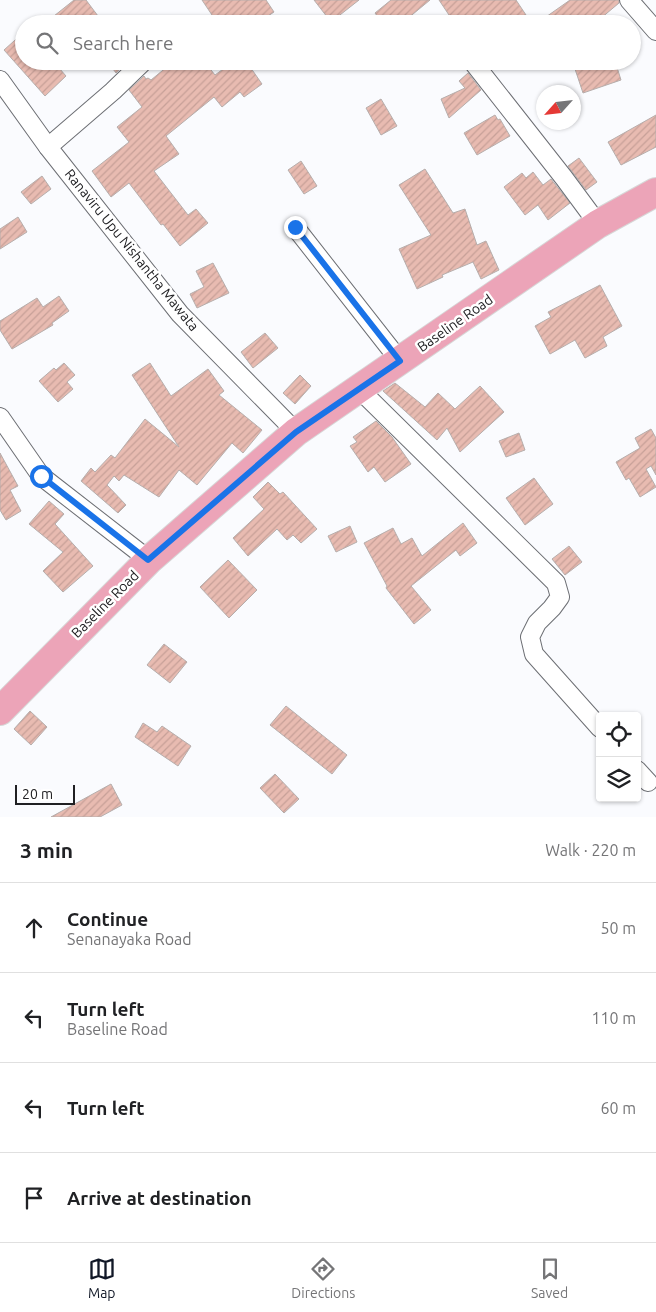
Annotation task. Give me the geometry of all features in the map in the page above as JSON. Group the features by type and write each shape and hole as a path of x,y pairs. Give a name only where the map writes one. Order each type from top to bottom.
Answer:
{"main road":[{"name":"Baseline Road","path":"0,711 148,560 296,432 598,224 656,192"}],"street":[{"path":"629,0 656,31"},
{"path":"48,147 135,70"},
{"path":"479,70 598,224"},
{"name":"Ranaviru Upu Nishantha Mawata","path":"0,80 48,147 180,314 296,432"},
{"path":"295,227 400,361"},
{"path":"359,389 556,583 560,597 537,623 530,637 534,654 596,724"},
{"path":"0,416 41,476 148,560"}],"building":[{"path":"74,0 86,0 97,15 55,15"},
{"path":"202,0 266,0 274,12 270,15 212,15"},
{"path":"314,0 359,0 340,15 326,15"},
{"path":"391,0 430,0 412,15 376,15 375,13"},
{"path":"439,0 516,0 526,15 449,15"},
{"path":"570,0 619,0 619,3 605,15 549,15"},
{"path":"15,40 15,62 4,50"},
{"path":"22,70 61,70 66,76 45,96"},
{"path":"163,70 211,70 215,75 222,70 252,70 262,84 244,97 240,92 222,107 214,97 166,136 179,154 154,171 188,215 196,209 208,223 180,246 163,224 161,225 129,183 111,197 92,171 129,142 117,127 142,107 129,90 144,76 146,79 151,80"},
{"path":"575,70 618,70 621,80 583,93"},
{"path":"468,73 481,90 449,118 441,99 465,88 459,81"},
{"path":"381,99 397,126 381,135 366,108"},
{"path":"495,115 498,120 500,119 510,136 477,155 464,133"},
{"path":"656,115 656,147 621,165 608,142"},
{"path":"579,158 597,182 586,190 568,166"},
{"path":"301,161 317,186 304,194 288,170"},
{"path":"425,169 453,213 465,209 477,245 486,241 499,270 481,279 473,262 442,275 443,277 417,289 399,249 431,235 399,185"},
{"path":"533,172 543,185 551,179 570,203 548,220 538,205 525,215 504,187 522,173 526,178"},
{"path":"42,176 51,189 31,204 21,192"},
{"path":"18,217 27,232 0,249 0,229"},
{"path":"213,263 229,293 197,308 190,294 204,287 196,271"},
{"path":"600,285 622,326 603,337 607,346 585,358 575,340 550,354 535,326 551,317 548,312"},
{"path":"59,296 69,311 52,323 53,325 12,349 0,330 0,321 37,298 43,307"},
{"path":"265,333 278,348 253,368 241,352"},
{"path":"64,363 75,375 67,382 73,389 58,402 39,381 54,368 56,370"},
{"path":"150,363 171,396 208,369 224,391 219,395 262,430 243,453 232,443 197,485 179,470 159,497 124,475 119,481 114,476 107,485 126,505 118,513 81,481 91,468 95,472 111,455 115,458 145,419 179,447 132,375"},
{"path":"300,375 311,386 295,404 283,393"},
{"path":"395,383 425,407 438,393 455,409 480,386 504,412 460,452 447,428 437,440 383,391"},
{"path":"376,421 392,437 411,464 385,482 374,467 368,472 350,446 357,442 353,437"},
{"path":"651,429 656,438 656,475 651,466 646,469 656,487 640,497 629,478 626,480 616,462 640,448 635,438"},
{"path":"519,433 525,450 506,457 499,441"},
{"path":"0,453 18,486 10,490 21,511 6,520 0,510"},
{"path":"534,478 553,504 525,525 506,498"},
{"path":"268,482 280,494 283,492 317,529 301,543 293,535 287,540 277,529 248,556 233,538 264,509 253,497"},
{"path":"49,501 64,514 55,524 93,566 63,592 43,571 63,552 29,524"},
{"path":"463,523 477,543 460,556 456,550 411,586 431,610 414,624 386,588 387,586 364,543 393,528 401,544 412,538 422,556"},
{"path":"350,526 357,542 336,552 328,536"},
{"path":"569,546 582,562 565,575 552,559"},
{"path":"228,560 257,590 229,618 200,587"},
{"path":"164,644 187,662 170,683 147,665"},
{"path":"286,706 347,755 332,774 270,725"},
{"path":"30,711 47,727 31,745 14,729"},
{"path":"143,723 157,732 162,726 191,746 178,766 135,737"},
{"path":"275,774 299,799 284,813 260,788"},
{"path":"111,784 122,805 100,817 51,817"}],"route":[{"path":"41,476 148,560 296,432 400,361 295,227"}]}
